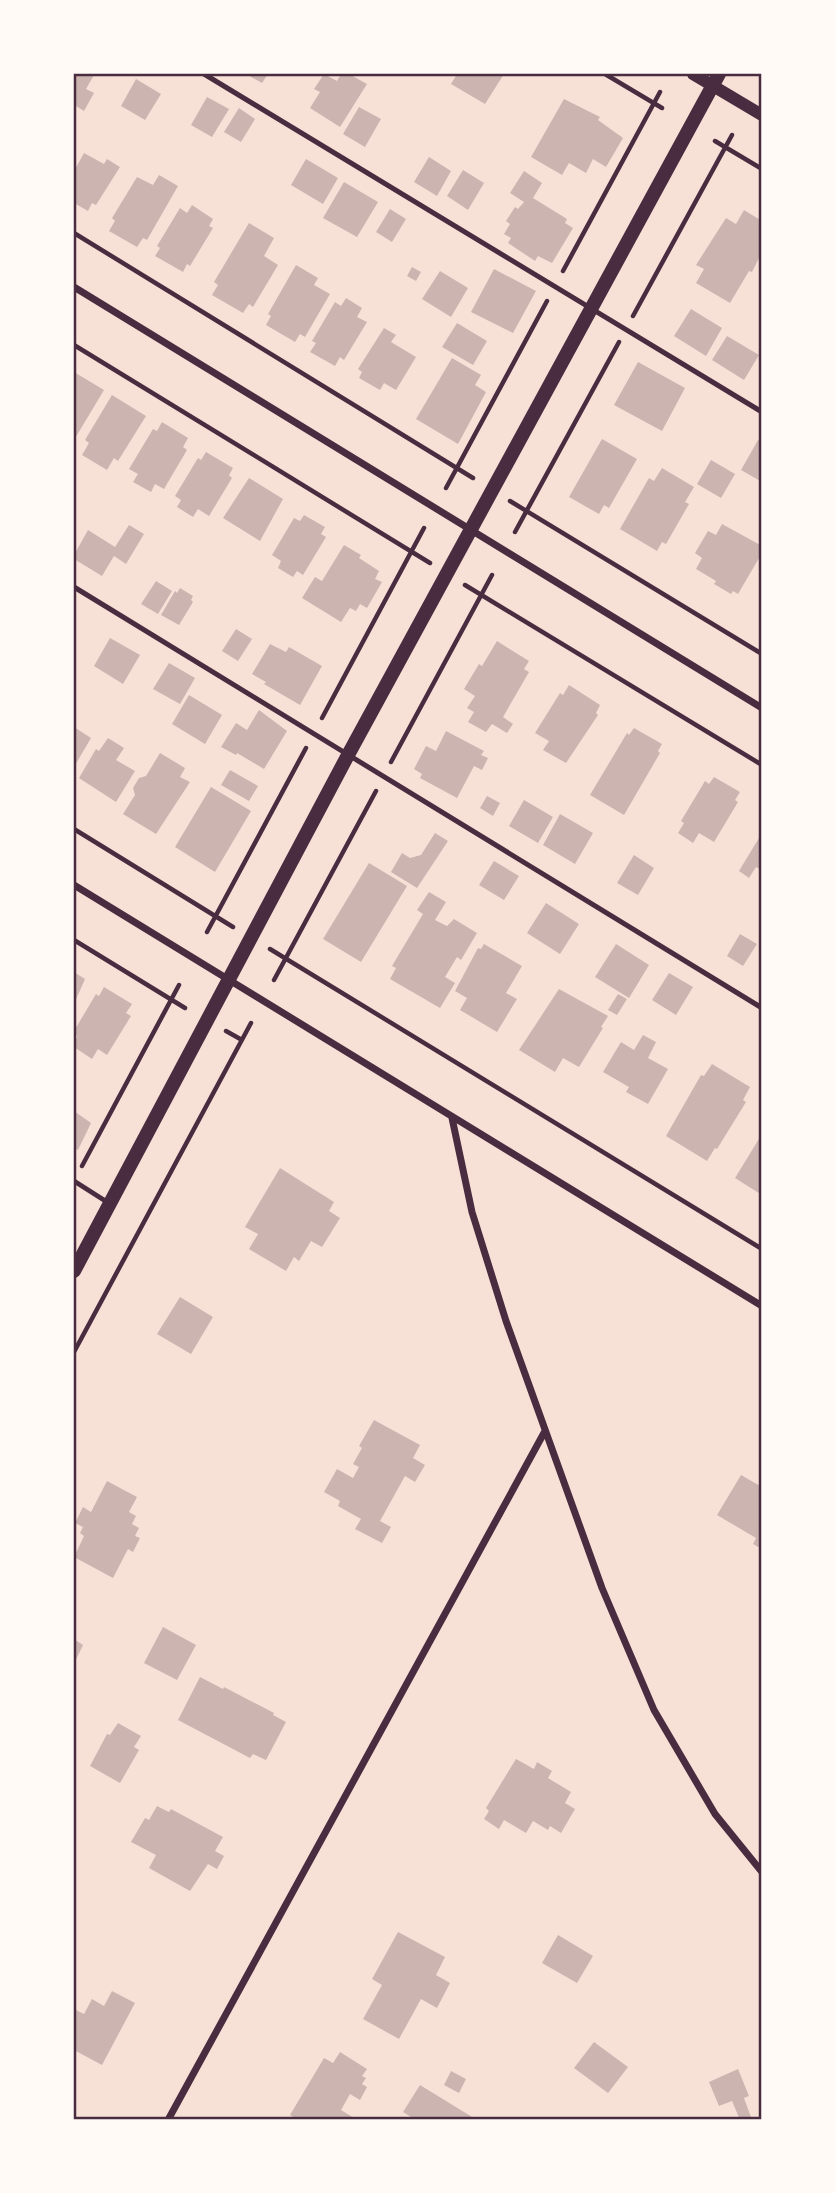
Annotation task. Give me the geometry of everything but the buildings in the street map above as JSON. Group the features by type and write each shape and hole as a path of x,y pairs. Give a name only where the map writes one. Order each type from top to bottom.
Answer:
{"main road":[{"path":"74,1271 348,755 716,79"}],"street":[{"path":"693,74 716,79 761,115"},
{"path":"74,287 761,708"},
{"path":"74,885 761,1306"},
{"path":"452,1118 472,1212 545,1431 602,1588 654,1710 715,1814 761,1872"},
{"path":"167,2119 545,1431"}],"lane":[{"path":"204,74 761,412"},
{"path":"74,587 761,1008"},
{"path":"74,1181 110,1203"}],"path":[{"path":"605,74 662,108"},
{"path":"715,141 761,169"},
{"path":"74,233 473,478"},
{"path":"74,345 429,563"},
{"path":"510,501 761,654"},
{"path":"466,585 761,765"},
{"path":"74,829 233,927"},
{"path":"74,940 185,1008"},
{"path":"269,948 761,1249"},
{"path":"74,1181 179,985"},
{"path":"74,1352 251,1023"},
{"path":"226,1031 242,1040"}]}
